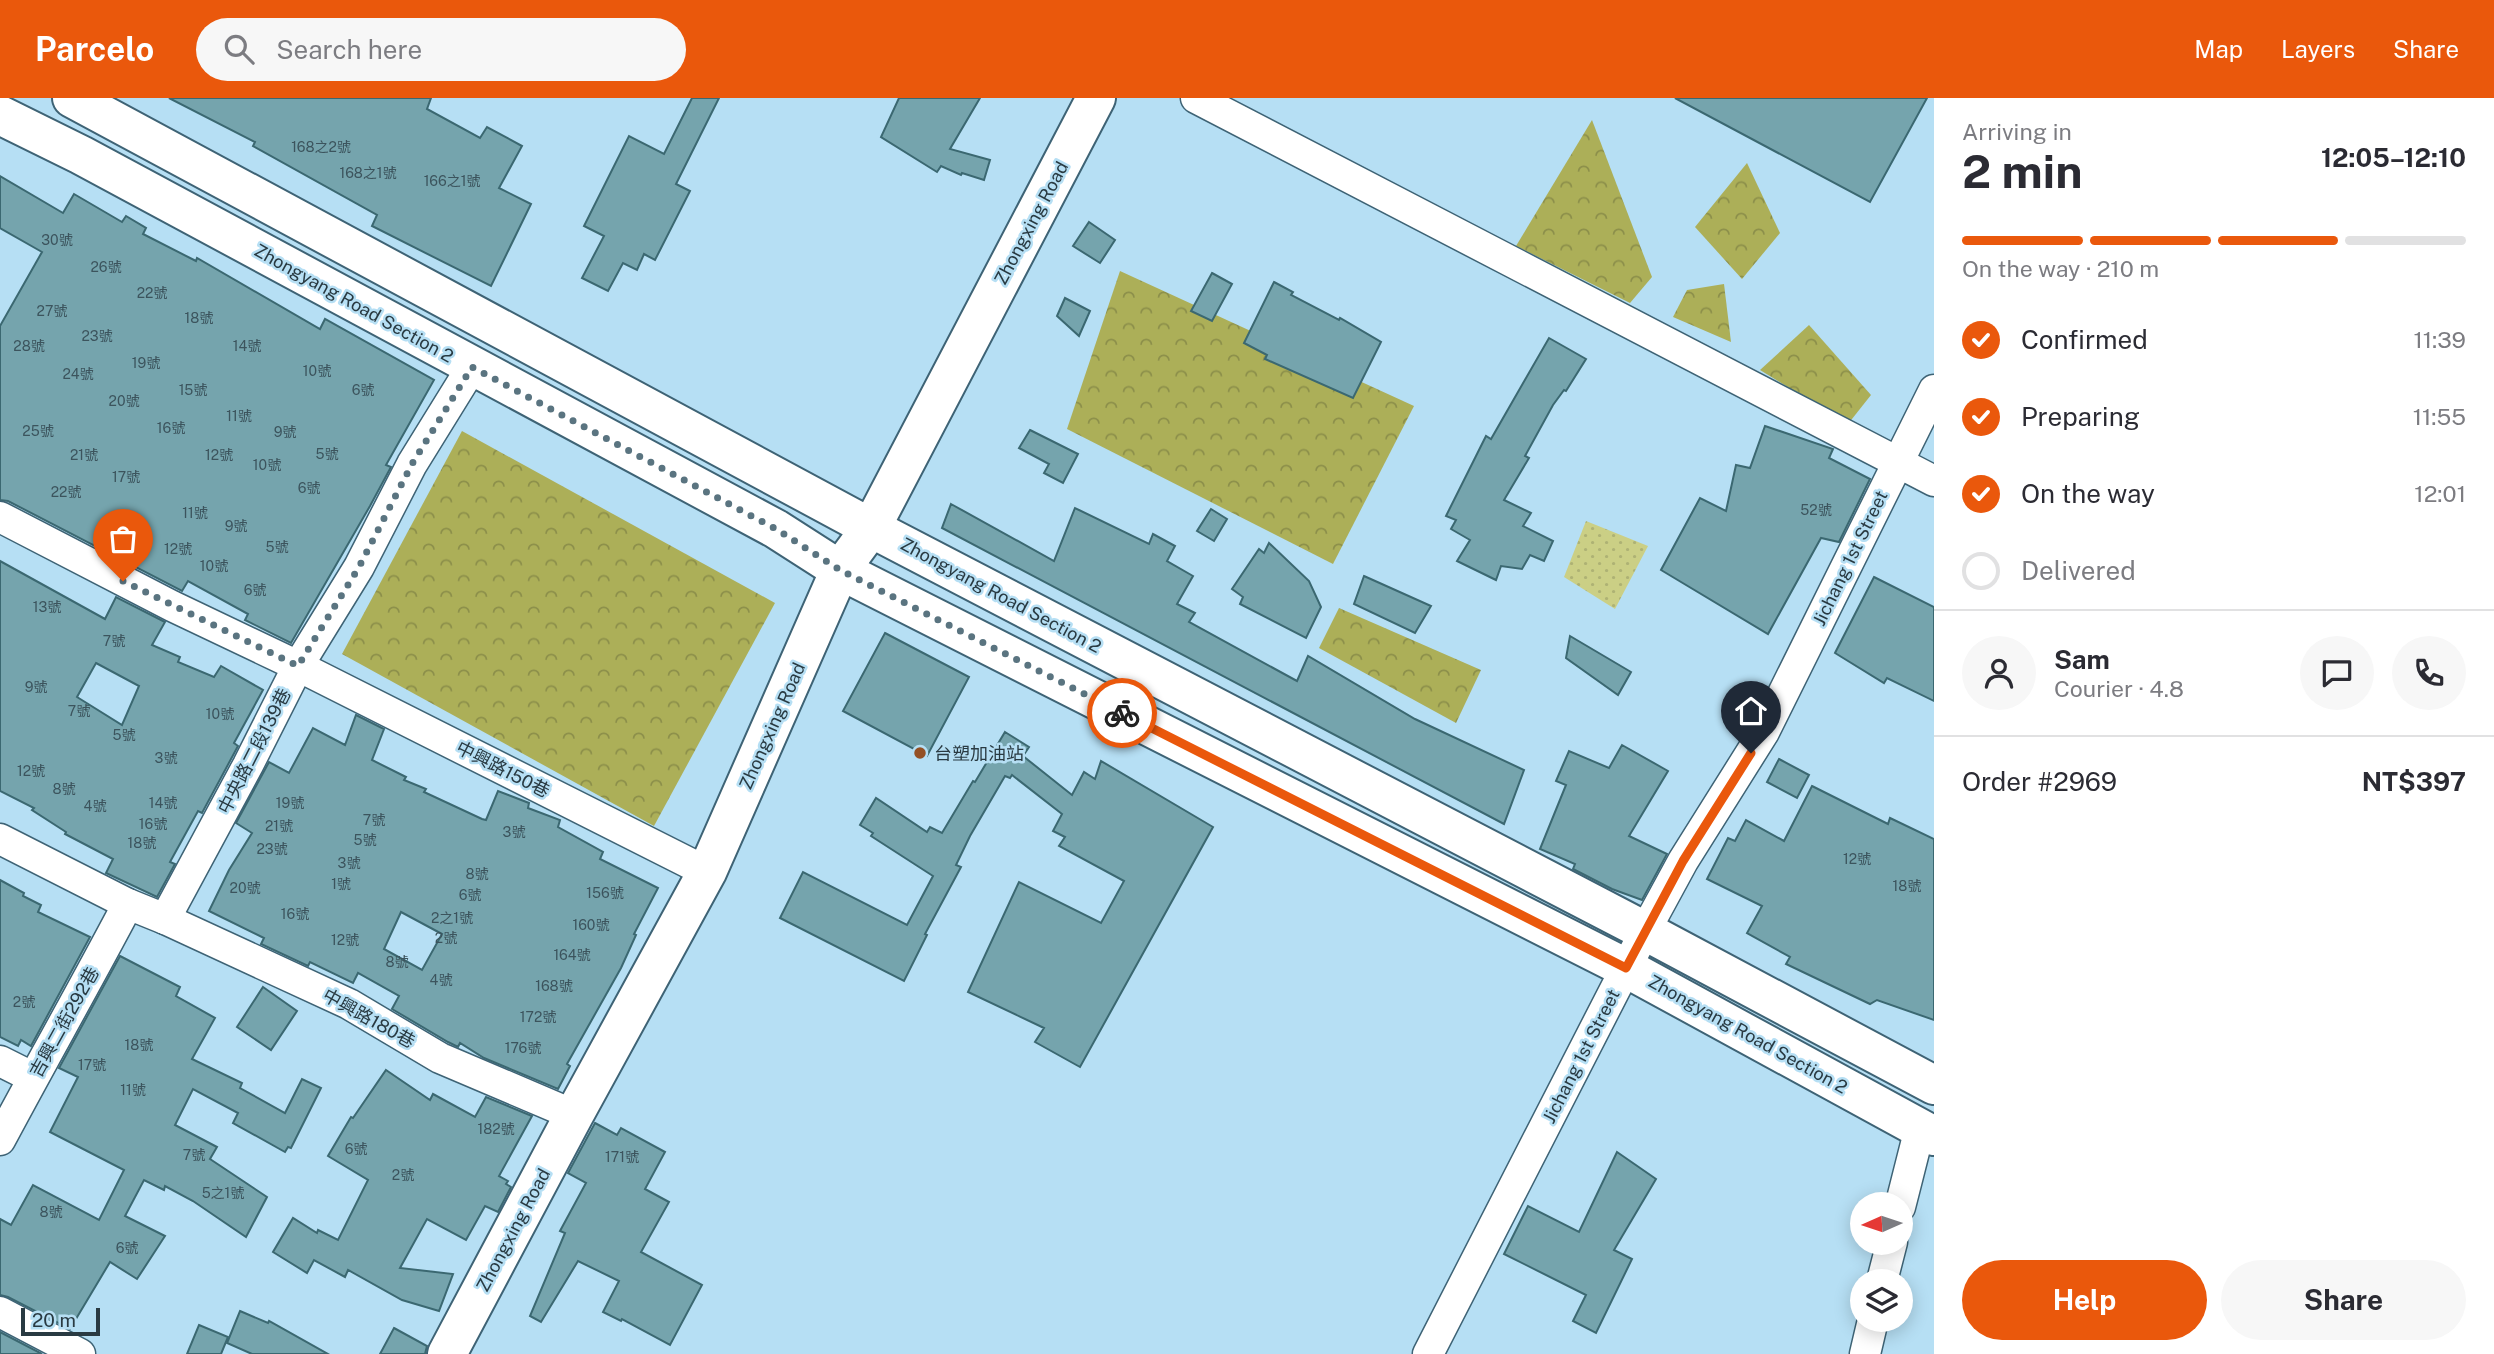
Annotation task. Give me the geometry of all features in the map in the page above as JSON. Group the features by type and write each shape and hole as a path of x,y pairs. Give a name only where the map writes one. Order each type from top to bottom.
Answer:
{"street":[{"name":"Zhongyang Road Section 2","path":"72,98 871,528 1645,931 1934,1085"},
{"name":"Zhongxing Road","path":"447,1354 574,1115 708,872 840,570 871,528 1096,98"},
{"path":"1196,98 1934,481"},
{"name":"Zhongyang Road Section 2","path":"0,115 81,155 776,529 840,570 1626,968 1927,1132"},
{"name":"中央路二段139巷","path":"165,919 298,666 359,567 412,464 472,367"},
{"name":"Jichang 1st Street","path":"1428,1354 1645,931 1683,861 1764,732 1934,390"},
{"name":"中興路150巷","path":"0,517 172,606 298,666 708,872"},
{"name":"中興路180巷","path":"0,839 128,904 349,1004 440,1058 574,1115"},
{"name":"吉興二街292巷","path":"0,1140 128,904"},
{"path":"0,1061 32,1077"},
{"path":"1905,1192 1927,1132"},
{"path":"0,1312 80,1354"},
{"path":"1865,1354 1870,1332"}],"green space":[{"path":"1592,120 1652,277 1630,303 1516,246"},
{"path":"1747,163 1780,233 1742,279 1695,227"},
{"path":"1120,271 1414,406 1333,564 1067,429"},
{"path":"1724,284 1731,342 1673,317 1687,290"},
{"path":"1809,325 1871,395 1848,424 1760,370"},
{"path":"462,431 775,603 654,826 342,654"},
{"path":"1586,521 1648,546 1615,609 1564,577"},
{"path":"1339,608 1481,670 1456,723 1319,648"}],"building":[{"path":"169,98 431,98 427,109 480,138 487,127 522,146 499,188 531,204 491,286 372,226 377,215 253,146 255,142"},
{"path":"692,98 719,98 676,184 690,191 655,260 644,254 637,270 623,263 608,291 582,278 604,236 584,226 629,136 664,154"},
{"path":"899,98 980,98 950,149 990,160 984,180 962,173 961,175 941,166 937,172 881,137"},
{"path":"1675,98 1927,98 1870,202"},
{"path":"0,176 63,213 74,194 122,222 126,216 146,228 143,234 196,261 197,258 320,329 325,319 434,380 386,465 391,467 370,506 291,643 245,620 248,614 188,581 182,591 8,501 0,500 0,326 42,252 0,228"},
{"path":"1089,222 1115,240 1100,263 1073,246"},
{"path":"1212,273 1232,284 1212,321 1191,311"},
{"path":"1274,282 1293,292 1291,295 1339,320 1340,318 1381,342 1353,398 1265,359 1267,355 1244,343"},
{"path":"1065,298 1090,311 1079,336 1057,316"},
{"path":"1549,338 1586,359 1566,391 1564,390 1553,405 1525,456 1529,458 1504,500 1531,513 1523,526 1553,541 1544,561 1530,555 1522,569 1501,566 1496,580 1457,561 1470,540 1451,529 1456,520 1446,516 1486,436 1491,439"},
{"path":"1765,426 1833,449 1829,458 1870,479 1839,542 1821,538 1768,634 1661,570 1700,498 1726,511 1736,465 1750,468"},
{"path":"1030,430 1078,454 1063,483 1044,473 1049,464 1019,448"},
{"path":"951,504 1054,561 1075,508 1149,544 1153,534 1175,546 1167,561 1193,576 1177,604 1195,613 1189,622 1297,681 1308,656 1415,719 1524,770 1504,824 942,528"},
{"path":"1211,509 1227,519 1214,541 1197,531"},
{"path":"1269,543 1309,581 1321,607 1306,638 1240,604 1243,597 1232,589 1259,549 1264,553"},
{"path":"0,561 105,619 116,597 165,622 152,645 180,657 178,662 214,677 221,666 263,690 234,743 238,746 202,813 198,811 170,862 175,864 157,897 106,873 113,859 65,834 66,832 32,810 34,808 0,791","holes":["96,663 139,686 122,725 77,697"]},
{"path":"1364,576 1431,606 1415,633 1354,604"},
{"path":"1874,577 1934,607 1934,701 1887,678 1884,683 1835,653"},
{"path":"885,633 969,677 927,756 843,711"},
{"path":"1570,636 1631,672 1618,695 1566,658"},
{"path":"356,715 384,729 372,760 406,777 404,780 426,789 424,792 486,820 498,791 529,803 528,808 560,820 558,827 603,852 600,859 658,888 634,934 636,935 621,968 567,1064 570,1066 558,1089 484,1058 460,1043 458,1047 448,1042 392,1009 399,996 358,973 353,983 310,962 308,966 261,944 264,938 209,911 229,870 252,833 236,823 269,762 289,773 313,728 345,745","holes":["401,912 442,934 422,970 384,949"]},
{"path":"1005,732 1029,747 1023,756 1072,795 1084,772 1095,779 1101,761 1213,827 1080,1067 1035,1042 1044,1028 968,992 1019,882 1101,923 1124,881 1059,846 1065,837 1053,831 1062,814 1012,775 1010,778 1005,776 970,836 956,865 961,867 925,934 927,935 904,981 780,918 803,872 907,925 933,876 871,836 873,833 860,825 876,798 927,832 930,827 942,833"},
{"path":"1622,745 1668,771 1629,836 1667,854 1642,900 1612,889 1573,869 1575,864 1540,849 1566,785 1556,781 1569,751 1609,768"},
{"path":"1779,759 1809,775 1797,798 1767,782"},
{"path":"1812,786 1888,824 1890,818 1934,839 1934,1020 1877,1000 1870,1004 1786,964 1790,957 1747,933 1762,906 1707,879 1728,838 1735,841 1746,820 1784,841"},
{"path":"0,880 41,905 38,912 90,937 31,1046 21,1040 18,1046 0,1037"},
{"path":"120,956 180,987 176,996 215,1018 192,1059 242,1083 240,1088 285,1113 302,1079 321,1088 291,1148 288,1147 285,1152 233,1123 238,1113 193,1089 175,1125 217,1147 210,1159 267,1197 246,1237 193,1201 165,1186 164,1190 144,1180 125,1216 165,1236 137,1279 110,1262 70,1329 0,1295 0,1219 11,1225 33,1185 99,1220 124,1170 50,1132 78,1077 59,1068"},
{"path":"263,987 297,1011 271,1050 237,1027"},
{"path":"386,1070 430,1100 433,1094 475,1117 486,1097 532,1116 499,1176 508,1181 506,1184 511,1187 498,1212 485,1206 466,1240 427,1219 400,1268 453,1274 439,1311 402,1300 348,1270 345,1277 314,1260 307,1273 273,1252 293,1218 317,1233 318,1230 338,1240 368,1180 328,1156 351,1117 353,1118"},
{"path":"595,1123 617,1135 621,1128 665,1152 645,1189 669,1202 641,1252 702,1285 670,1345 622,1319 621,1321 603,1312 619,1281 578,1261 541,1322 530,1316 565,1233 560,1231 586,1183 568,1173"},
{"path":"1617,1152 1656,1179 1614,1250 1632,1259 1596,1333 1573,1321 1586,1295 1504,1254 1528,1206 1579,1232"},
{"path":"240,1311 268,1323 269,1321 328,1354 252,1354 227,1343"},
{"path":"199,1325 228,1337 221,1354 187,1354"},
{"path":"394,1328 427,1346 425,1354 380,1354"},
{"path":"0,1332 42,1354 0,1354"}],"way so far":[{"path":"123,581 298,666 359,567 412,464 472,367 776,529 840,570 1122,713"}],"place":[{"name":"台塑加油站","path":"920,753"}],"route":[{"path":"1122,713 1626,968 1683,861 1751,753"}]}
